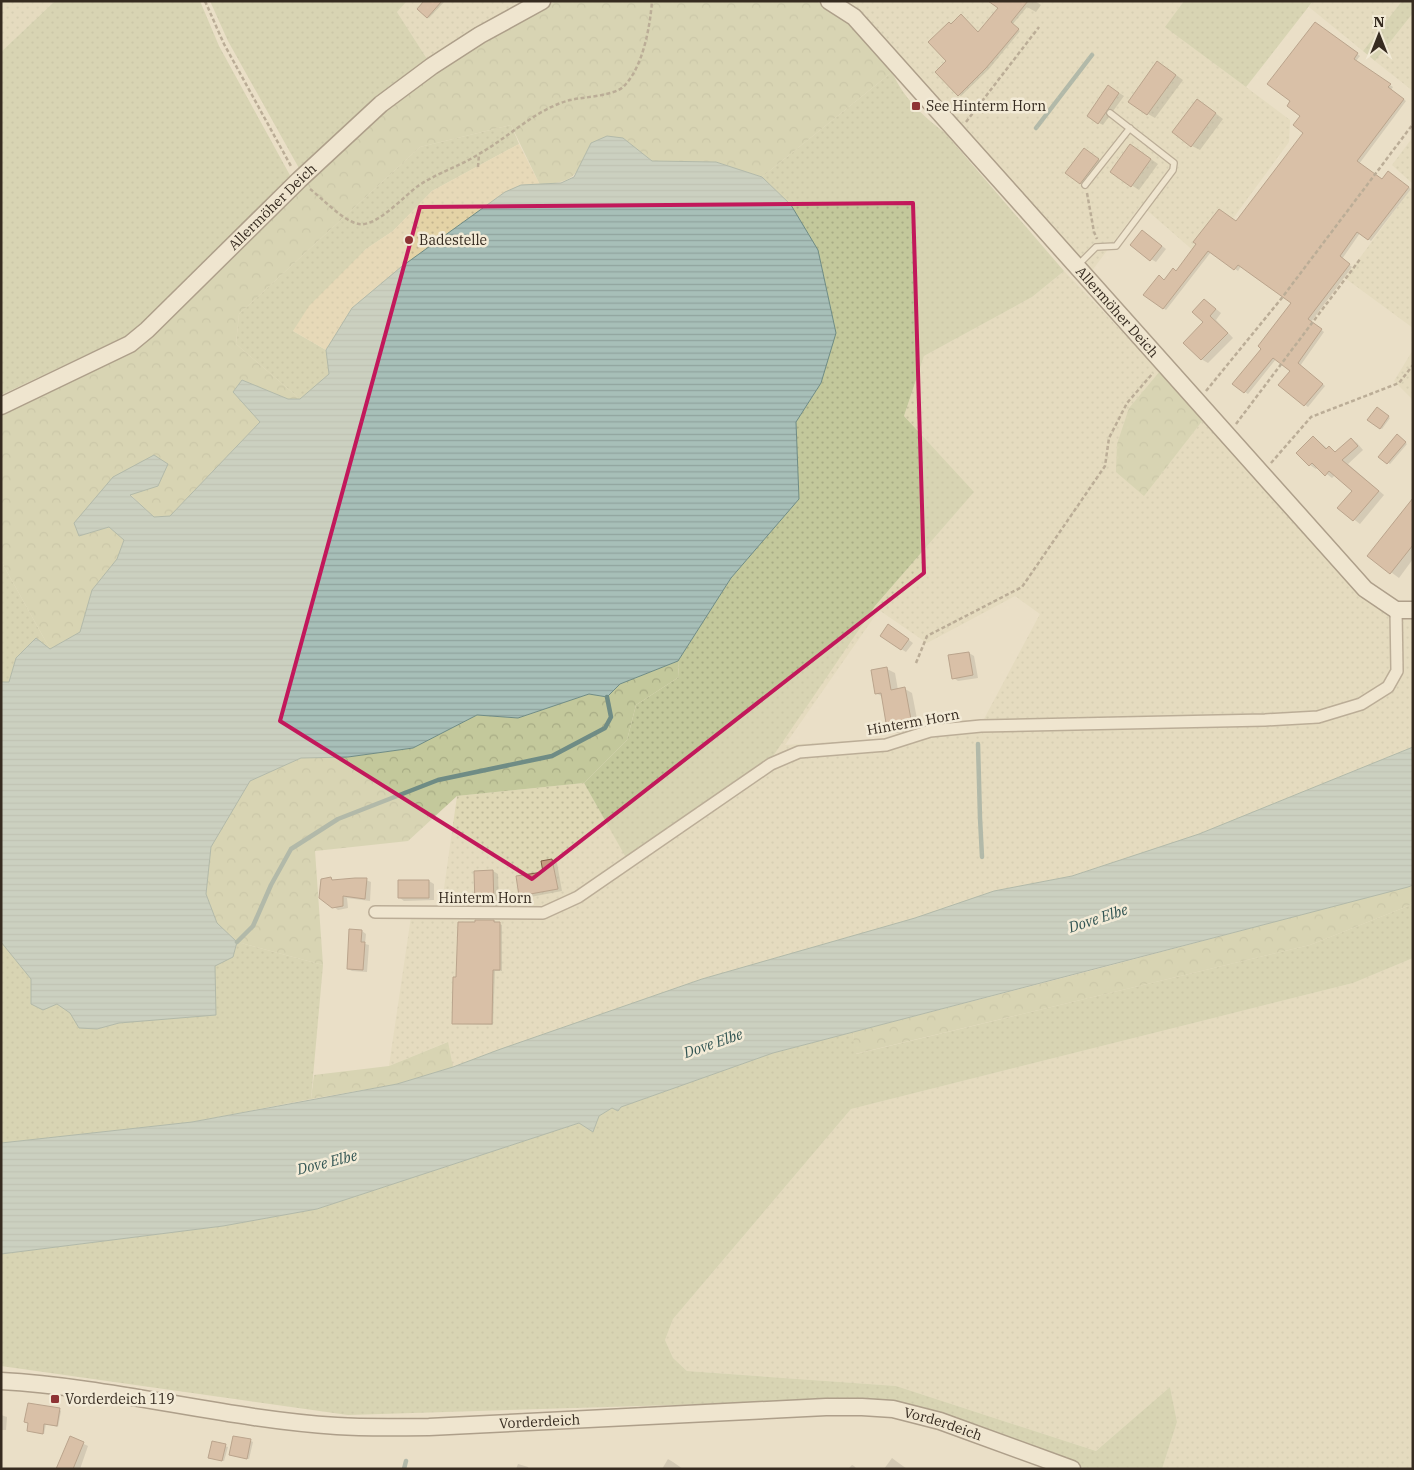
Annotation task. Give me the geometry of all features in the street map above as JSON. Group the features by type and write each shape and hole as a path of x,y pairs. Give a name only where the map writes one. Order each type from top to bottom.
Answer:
{"street":[{"name":"Allermöher Deich","path":"1,406 130,344 154,324 298,180 381,104 432,66 480,35 542,1"},
{"name":"Allermöher Deich","path":"829,1 854,17 1365,589 1396,610"},
{"path":"1396,610 1413,610"},
{"name":"Hinterm Horn","path":"375,912 543,913 578,897 771,764 799,752 886,745 930,732 981,726 1318,717 1361,704 1388,687 1397,670 1396,610"},
{"name":"Vorderdeich","path":"1,1381 57,1386 289,1421 372,1428 429,1427 826,1407 893,1409 940,1421 1072,1469"}],"lane":[{"path":"1077,267 1096,247 1116,246 1173,170 1174,164 1110,113"},
{"path":"1086,185 1130,128"}],"path":[{"path":"205,1 224,44 298,180"},
{"path":"315,193 345,217 359,224 373,222 419,185 479,154 540,112 568,100 614,92 623,88 636,71 651,19 652,1"},
{"path":"958,133 1039,27"},
{"path":"1198,402 1281,298 1413,124"},
{"path":"478,167 479,154"},
{"path":"1086,185 1094,232 1097,239 1096,247"},
{"path":"1228,435 1361,258"},
{"path":"916,663 927,636 1022,587 1105,466 1109,438 1127,402 1162,362"},
{"path":"1262,473 1311,417 1399,383 1413,365"}],"highlighted area":[{"path":"913,203 924,573 532,879 280,721 420,207"}],"shaded area":[{"path":"1,1 55,1 1,52"},
{"path":"407,1 529,1 429,62 397,12"},
{"path":"838,1 1184,1 1166,27 1290,120 1289,142 1203,259 1141,205 1091,272"},
{"path":"1313,1 1402,1 1363,51 1309,7"},
{"path":"1413,13 1413,91 1375,61"},
{"path":"1413,137 1413,184 1392,165"},
{"path":"1413,186 1413,328 1345,278"},
{"path":"1064,271 1160,371 1129,408 1144,495 1203,420 1363,597 1387,613 1407,620 1413,619 1413,747 1199,834 1072,876 994,891 915,918 702,979 453,1067 447,1042 389,1066 411,917 440,917 457,796 584,783 629,862 875,606 973,493 904,416 924,356 1032,297","holes":["1015,596 1040,614 984,719 928,723 884,739 785,745 879,610 927,643"]},
{"path":"1413,350 1413,400 1394,381"},
{"path":"1413,958 1413,1469 1162,1469 1177,1422 1170,1387 1096,1451 896,1386 687,1371 673,1358 665,1340 673,1319 851,1109 1353,983"}],"green space":[{"path":"55,1 200,1 219,46 292,179 142,324 126,336 1,395 1,52"},
{"path":"210,1 407,1 397,12 429,62 300,170 228,41"},
{"path":"556,1 816,1 850,22 892,72 762,177 716,162 652,161 623,138 591,143 574,175 569,179 540,185 511,125 420,147 239,314 236,344 300,399 288,399 242,380 233,392 260,422 170,516 154,517 130,494 154,455 79,536 109,527 124,540 117,559 92,590 80,632 50,649 1,561 1,413 133,352 217,274 303,186 385,109 436,71 530,14"},
{"path":"1184,1 1313,1 1246,87 1165,27"},
{"path":"1402,1 1413,1 1413,13 1375,61 1363,51"},
{"path":"892,72 902,91 914,106 945,133 1064,271 1032,297 924,356 904,416 974,492 875,606 773,756 629,863 584,783 627,740 636,705 679,677 678,661 731,578 799,499 796,422 821,383 791,205 762,177"},
{"path":"511,125 519,144 432,191 393,231 366,249 293,331 326,350 329,374 300,399 236,344 239,314 420,147"},
{"path":"1160,371 1203,420 1144,496 1116,472 1117,444 1129,408"},
{"path":"1,561 50,649 35,639 16,658 9,682 1,682"},
{"path":"678,661 679,677 636,705 627,740 584,783 457,796 408,841 315,851 323,965 237,942 217,923 206,894 210,848 250,781 301,758 348,757 413,748 477,715 518,718 589,694 607,697 620,684"},
{"path":"1413,885 1413,904 1310,945 855,1054 853,1032"},
{"path":"1413,904 1413,958 1353,983 851,1109 673,1319 665,1340 673,1358 687,1371 896,1386 1096,1451 1170,1387 1177,1422 1162,1469 1087,1469 895,1404 835,1400 348,1415 1,1366 1,1254 223,1226 317,1209 579,1123 593,1132 599,1116 612,1108 618,1111 621,1107 773,1053 853,1032 856,1054 1310,945"},
{"path":"1,942 31,979 57,1004 97,1029 119,1023 214,965 233,957 237,942 323,965 311,1099 192,1122 1,1143"},
{"path":"448,1042 453,1067 397,1084 311,1099 314,1075 389,1066"}],"sand":[{"name":"Badestelle","path":"519,144 540,185 521,185 401,267 352,308 326,350 293,331 309,306 366,249 393,231 432,191"}],"water":[{"path":"607,136 623,138 652,161 716,162 762,177 791,205 818,250 836,333 821,383 796,422 799,499 731,578 678,661 620,684 607,697 589,694 518,718 477,715 413,748 348,757 301,758 250,781 211,847 206,894 217,923 237,942 233,957 215,966 216,1015 119,1023 97,1029 79,1028 70,1013 57,1004 43,1010 31,1004 31,979 1,942 1,682 9,682 16,658 36,638 50,649 80,632 92,590 117,559 124,540 109,527 79,536 74,523 113,477 154,455 168,464 158,486 130,495 154,517 170,516 260,422 233,392 242,380 288,399 300,399 329,374 326,350 352,308 401,267 505,192 521,185 561,183 574,177 591,143"},
{"name":"Dove Elbe","path":"1413,747 1413,885 1408,887 773,1053 621,1107 618,1111 612,1108 599,1116 593,1132 579,1123 317,1209 223,1226 1,1254 1,1143 192,1122 397,1084 453,1067 702,979 915,918 994,891 1072,876 1199,834"}],"building":[{"path":"424,1 442,1 427,18 417,9"},
{"path":"988,1 1028,1 1011,22 1019,29 986,68 958,96 935,72 946,61 928,42 949,22 951,24 961,14 978,32 998,8"},
{"path":"1315,22 1358,53 1354,59 1391,84 1388,87 1404,99 1357,161 1382,179 1388,171 1409,187 1368,240 1357,232 1340,256 1350,264 1308,319 1322,329 1298,363 1323,384 1304,406 1278,385 1290,371 1273,358 1244,393 1232,384 1261,349 1258,346 1291,303 1238,265 1234,270 1208,251 1163,309 1143,295 1159,275 1164,280 1173,268 1176,271 1196,244 1193,242 1219,209 1236,221 1303,133 1293,125 1300,116 1287,106 1290,101 1267,84"},
{"path":"1157,61 1176,75 1147,115 1128,102"},
{"path":"1108,85 1119,93 1098,124 1087,116"},
{"path":"1197,99 1216,113 1191,147 1172,132"},
{"path":"1130,144 1151,159 1131,187 1110,172"},
{"path":"1084,148 1099,159 1080,184 1065,173"},
{"path":"1142,230 1162,246 1150,261 1130,245"},
{"path":"1204,299 1216,309 1210,316 1228,333 1201,360 1183,343 1203,322 1192,312"},
{"path":"1377,407 1389,416 1380,429 1367,420"},
{"path":"1397,434 1406,442 1387,464 1378,457"},
{"path":"1313,436 1326,449 1329,446 1335,452 1351,438 1358,446 1342,460 1379,491 1353,521 1337,508 1352,491 1329,471 1325,476 1312,463 1309,466 1296,453"},
{"path":"1413,498 1413,545 1390,574 1367,556"},
{"path":"888,624 909,639 901,650 880,636"},
{"path":"969,652 973,675 952,679 948,655"},
{"path":"887,667 891,690 905,687 912,725 887,729 881,693 875,694 871,670"},
{"path":"552,859 558,889 519,896 516,876 543,872 541,861"},
{"path":"493,870 494,905 475,905 474,871"},
{"path":"331,877 332,880 367,878 365,899 343,896 343,906 332,908 319,898 321,879"},
{"path":"398,880 429,880 429,898 398,898"},
{"path":"475,920 494,920 494,922 500,922 500,970 493,970 492,1024 452,1024 453,977 456,977 458,922 475,922"},
{"path":"349,929 362,930 361,942 365,942 363,970 347,969"},
{"path":"28,1403 60,1408 57,1426 44,1424 43,1434 27,1431 28,1423 24,1422"},
{"path":"70,1436 84,1442 73,1469 56,1469"},
{"path":"233,1436 251,1439 247,1459 229,1455"},
{"path":"212,1441 226,1444 222,1461 208,1458"}],"waterway":[{"path":"1036,128 1092,55"},
{"path":"237,942 253,926 271,885 291,849 338,819 438,780 552,756 605,728 611,717 607,697"},
{"path":"978,744 982,857"},
{"path":"404,1469 406,1461"}],"place":[{"name":"See Hinterm Horn","path":"916,106"},
{"name":"Badestelle","path":"409,240"},
{"name":"Vorderdeich 119","path":"55,1399"}]}
